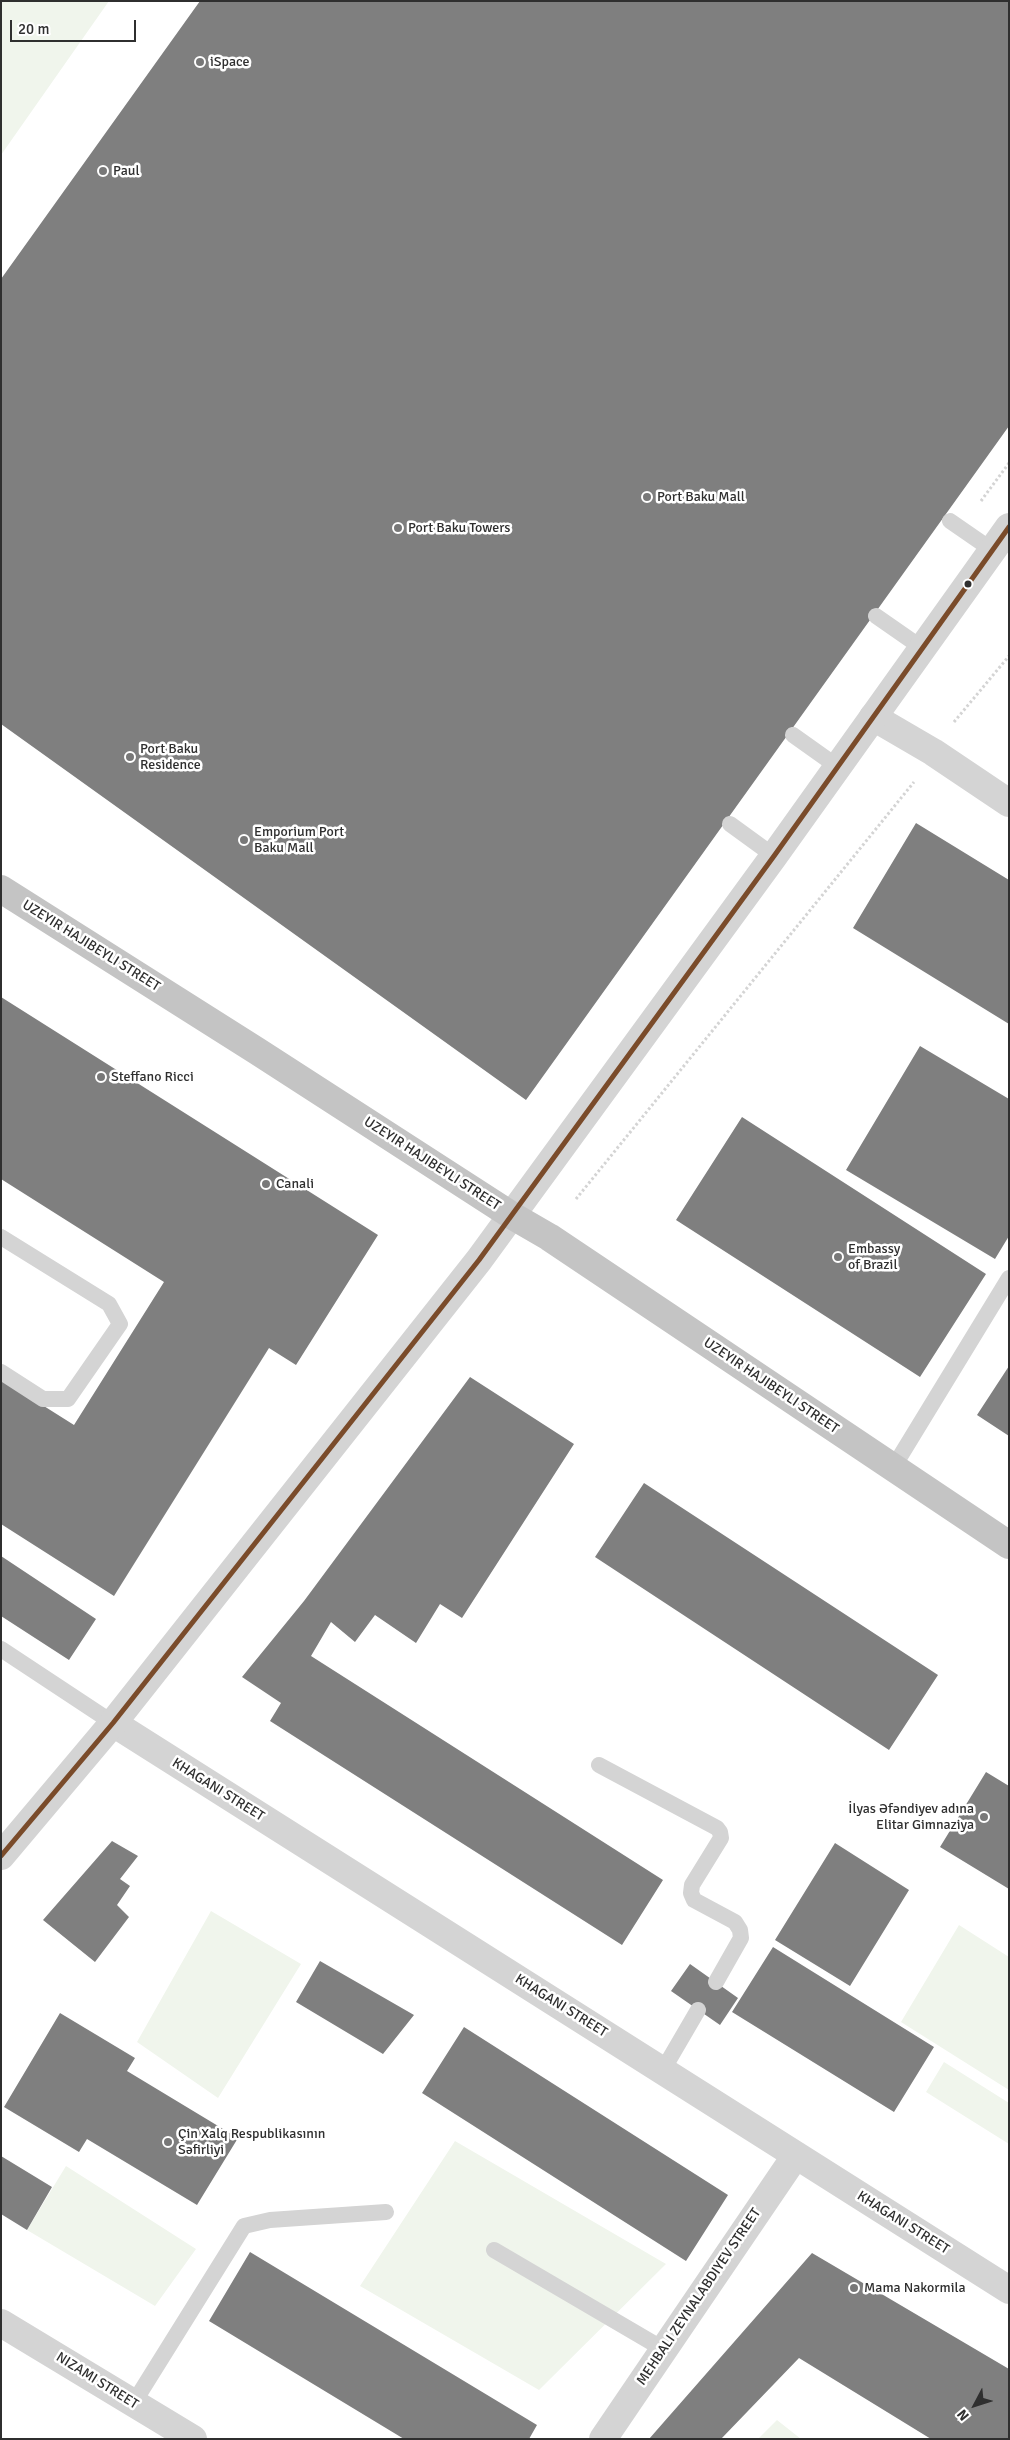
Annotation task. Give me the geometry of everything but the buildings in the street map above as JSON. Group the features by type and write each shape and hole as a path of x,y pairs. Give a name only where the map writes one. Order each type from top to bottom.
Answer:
{"highway":[{"name":"UZEYIR HAJIBEYLI STREET","path":"1,889 511,1215 549,1237 1009,1545"}],"street":[{"path":"1,1856 113,1723 444,1305 774,856 1009,527"},
{"path":"873,717 933,752 1009,803"},
{"name":"KHAGANI STREET","path":"113,1723 1009,2290"},
{"name":"MEHBALI ZEYNALABDIYEV STREET","path":"603,2439 796,2155"},
{"name":"NIZAMI STREET","path":"1,2323 193,2439"}],"lane":[{"path":"950,521 992,550"},
{"path":"876,616 922,648"},
{"path":"793,735 838,767"},
{"path":"730,824 774,856"},
{"path":"1,1237 109,1304 120,1324 68,1399 43,1399 1,1372"},
{"path":"893,1468 1009,1278"},
{"path":"1,1649 113,1723"},
{"path":"600,1765 717,1828 720,1832 721,1838 692,1885 691,1893 694,1900 735,1922 740,1930 741,1938 716,1982"},
{"path":"663,2070 698,2010"},
{"path":"133,2404 244,2226 270,2220 386,2212"},
{"path":"494,2250 663,2349"}],"path":[{"path":"954,722 1009,656"},
{"path":"576,1199 918,777"}],"shaded area":[{"path":"1,1 109,1 1,155"},
{"path":"211,1911 301,1964 218,2098 137,2042"},
{"path":"959,1925 1009,1957 1009,2090 901,2022"},
{"path":"944,2062 1009,2103 1009,2144 926,2092"},
{"path":"455,2141 666,2264 539,2390 360,2286"},
{"path":"66,2166 196,2249 155,2306 27,2230"},
{"path":"777,2420 801,2439 758,2439"}],"transit line":[{"path":"1,1856 113,1723 479,1260 774,856 1009,527"}],"place":[{"name":"iSpace","path":"200,62"},
{"name":"Paul","path":"103,171"},
{"name":"Port Baku Mall","path":"647,497"},
{"name":"Port Baku Towers","path":"398,528"},
{"name":"Port Baku Residence","path":"130,757"},
{"name":"Emporium Port Baku Mall","path":"244,840"},
{"name":"Steffano Ricci","path":"101,1077"},
{"name":"Canali","path":"266,1184"},
{"name":"Embassy of Brazil","path":"838,1257"},
{"name":"İlyas Əfəndiyev adına Elitar Gimnaziya","path":"984,1817"},
{"name":"Çin Xalq Respublikasının Səfirliyi","path":"168,2142"},
{"name":"Mama Nakormila","path":"854,2288"}]}
